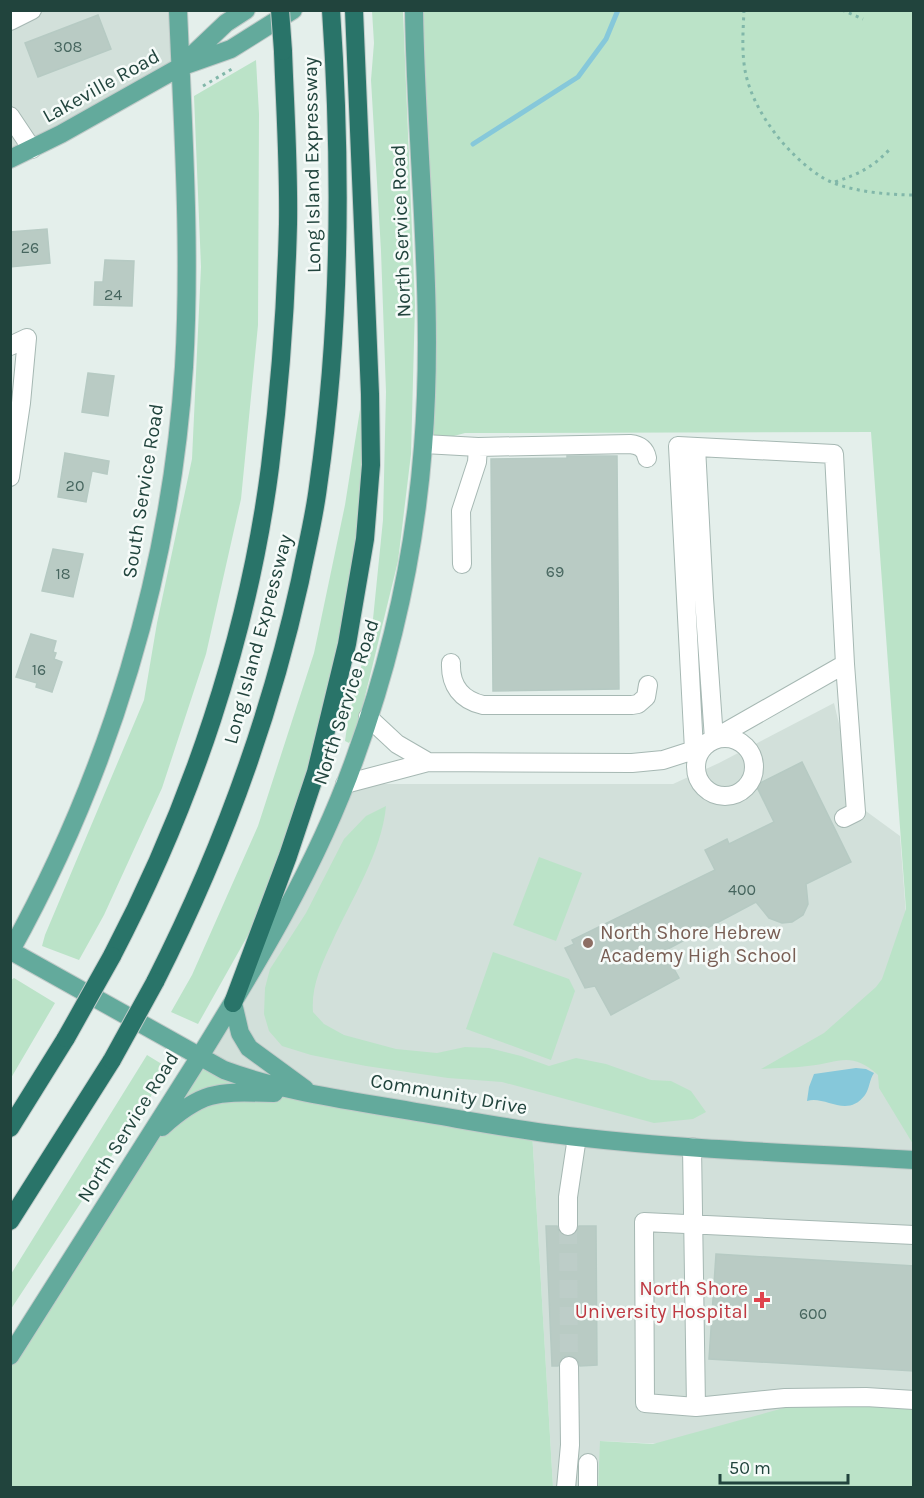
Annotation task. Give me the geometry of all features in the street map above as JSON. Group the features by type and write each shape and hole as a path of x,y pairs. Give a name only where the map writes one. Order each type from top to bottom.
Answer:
{"highway":[{"name":"Long Island Expressway","path":"10,1128 66,1038 112,956 147,885 172,827 214,710 247,590 259,530 277,407 286,285 288,222 280,10"},
{"name":"Long Island Expressway","path":"10,1221 112,1060 195,902 241,787 278,671 318,490 326,427 336,306 339,182 331,10"},
{"path":"233,1003 288,856 316,772 347,644 363,551 369,492 371,419 354,10"}],"main road":[{"name":"South Service Road","path":"11,952 61,851 104,746 136,645 164,522 181,400 186,304 187,241 178,10"},
{"name":"Lakeville Road","path":"180,67 226,23 246,10"},
{"name":"Lakeville Road","path":"10,159 180,67 231,49 293,10"},
{"name":"North Service Road","path":"10,1356 233,1003 291,904 345,784 368,717 393,630 409,559 424,444 428,305 414,10"},
{"name":"Community Drive","path":"11,952 224,1070 312,1094 577,1137 692,1147 914,1160"},
{"path":"233,1003 240,1033 249,1048 312,1094"},
{"path":"145,1142 182,1109 207,1096 228,1092 312,1094"}],"street":[{"path":"10,21 32,10"},
{"path":"10,116 32,149"},
{"path":"10,346 27,338 19,423 10,477"},
{"path":"424,444 478,447 630,444 644,449 646,458"},
{"path":"687,446 834,454 845,664 856,812 844,818"},
{"path":"687,446 704,598 714,739"},
{"path":"687,446 693,750"},
{"path":"462,564 461,511 477,462 478,447"},
{"path":"451,663 452,678 458,692 483,705 632,705 638,704 646,697 648,685"},
{"path":"345,784 428,762 632,763 663,760 693,750 714,739 845,664"},
{"path":"368,717 397,744 428,762"},
{"path":"568,1226 568,1197 577,1137"},
{"path":"692,1147 695,1224 696,1407"},
{"path":"914,1235 644,1222 645,1403 696,1407 786,1398 866,1396 914,1401"},
{"path":"566,1488 570,1445 569,1366"},
{"path":"588,1463 588,1488"}],"path":[{"path":"744,10 743,46 747,79 764,118 786,148 821,177 860,191 914,195"},
{"path":"842,10 863,19"},
{"path":"835,182 876,164 889,150"}],"shaded area":[{"path":"11,11 174,11 177,72 11,163"},
{"name":"North Shore Hebrew Academy High School","path":"834,703 859,806 900,836 914,1020 913,1456 601,1441 598,1487 553,1487 532,1131 293,1090 199,1057 345,784 673,784 719,763"}],"green space":[{"path":"372,11 403,11 415,305 411,454 398,561 357,729 349,743 345,741 348,720 373,619 383,520 386,392 371,80 374,43"},
{"path":"414,11 913,11 913,1144 879,1088 878,1075 860,1063 844,1060 802,1067 761,1069 824,1033 876,987 882,979 906,909 871,432 465,433 424,444"},
{"path":"256,60 259,114 258,325 241,499 206,654 162,788 104,915 79,960 42,946 144,700 157,623 192,459 201,267 194,96"},
{"path":"362,397 365,452 358,549 315,757 252,928 198,1024 171,1012 192,975 258,826 314,653 345,505"},
{"path":"386,806 379,841 365,876 318,976 313,1012 324,1024 344,1035 396,1049 437,1053 465,1047 489,1048 549,1066 576,1058 606,1064 651,1080 671,1081 691,1091 706,1112 693,1119 654,1123 502,1082 448,1078 366,1066 311,1055 282,1046 269,1031 264,1014 265,988 270,969 306,913 344,839 366,816"},
{"path":"539,857 582,873 556,941 513,925"},
{"path":"493,952 569,979 575,991 551,1060 466,1029"},
{"path":"14,978 55,1003 11,1078 10,981"},
{"path":"147,1055 165,1066 166,1073 11,1309 11,1274"},
{"path":"199,1057 224,1070 532,1131 553,1487 11,1487 10,1356"},
{"path":"809,1401 913,1405 913,1487 598,1488 600,1441 653,1444"}],"water":[{"path":"856,1068 874,1073 867,1092 858,1102 843,1106 814,1100 807,1101 814,1074"}],"building":[{"path":"98,15 111,49 38,77 25,43"},
{"path":"47,229 50,263 10,267 10,232"},
{"path":"105,260 134,261 132,306 94,305 95,282 103,282"},
{"path":"88,373 114,376 108,416 82,412"},
{"path":"65,453 109,461 107,474 92,471 86,502 58,497"},
{"path":"567,456 617,456 619,689 493,691 491,459 567,458"},
{"path":"53,549 83,554 73,597 42,591"},
{"path":"31,634 56,641 54,659 62,662 52,692 36,687 37,683 16,677"},
{"path":"802,762 851,862 806,884 808,904 803,915 792,922 782,923 769,918 756,902 664,951 679,978 611,1015 595,986 585,988 565,948 574,944 572,940 715,870 705,850 727,839 729,844 774,822 756,785"},
{"path":"546,1226 557,1226 559,1232 567,1237 574,1235 579,1226 596,1226 597,1365 580,1366 578,1360 569,1355 563,1357 558,1366 552,1366"},
{"path":"716,1254 914,1266 914,1371 709,1359"}],"waterway":[{"path":"473,144 578,77 606,39 618,10"}],"tunnel":[{"path":"568,1226 569,1366"}],"place":[{"name":"North Shore Hebrew Academy High School","path":"588,943"},
{"name":"North Shore University Hospital","path":"762,1300"}]}
